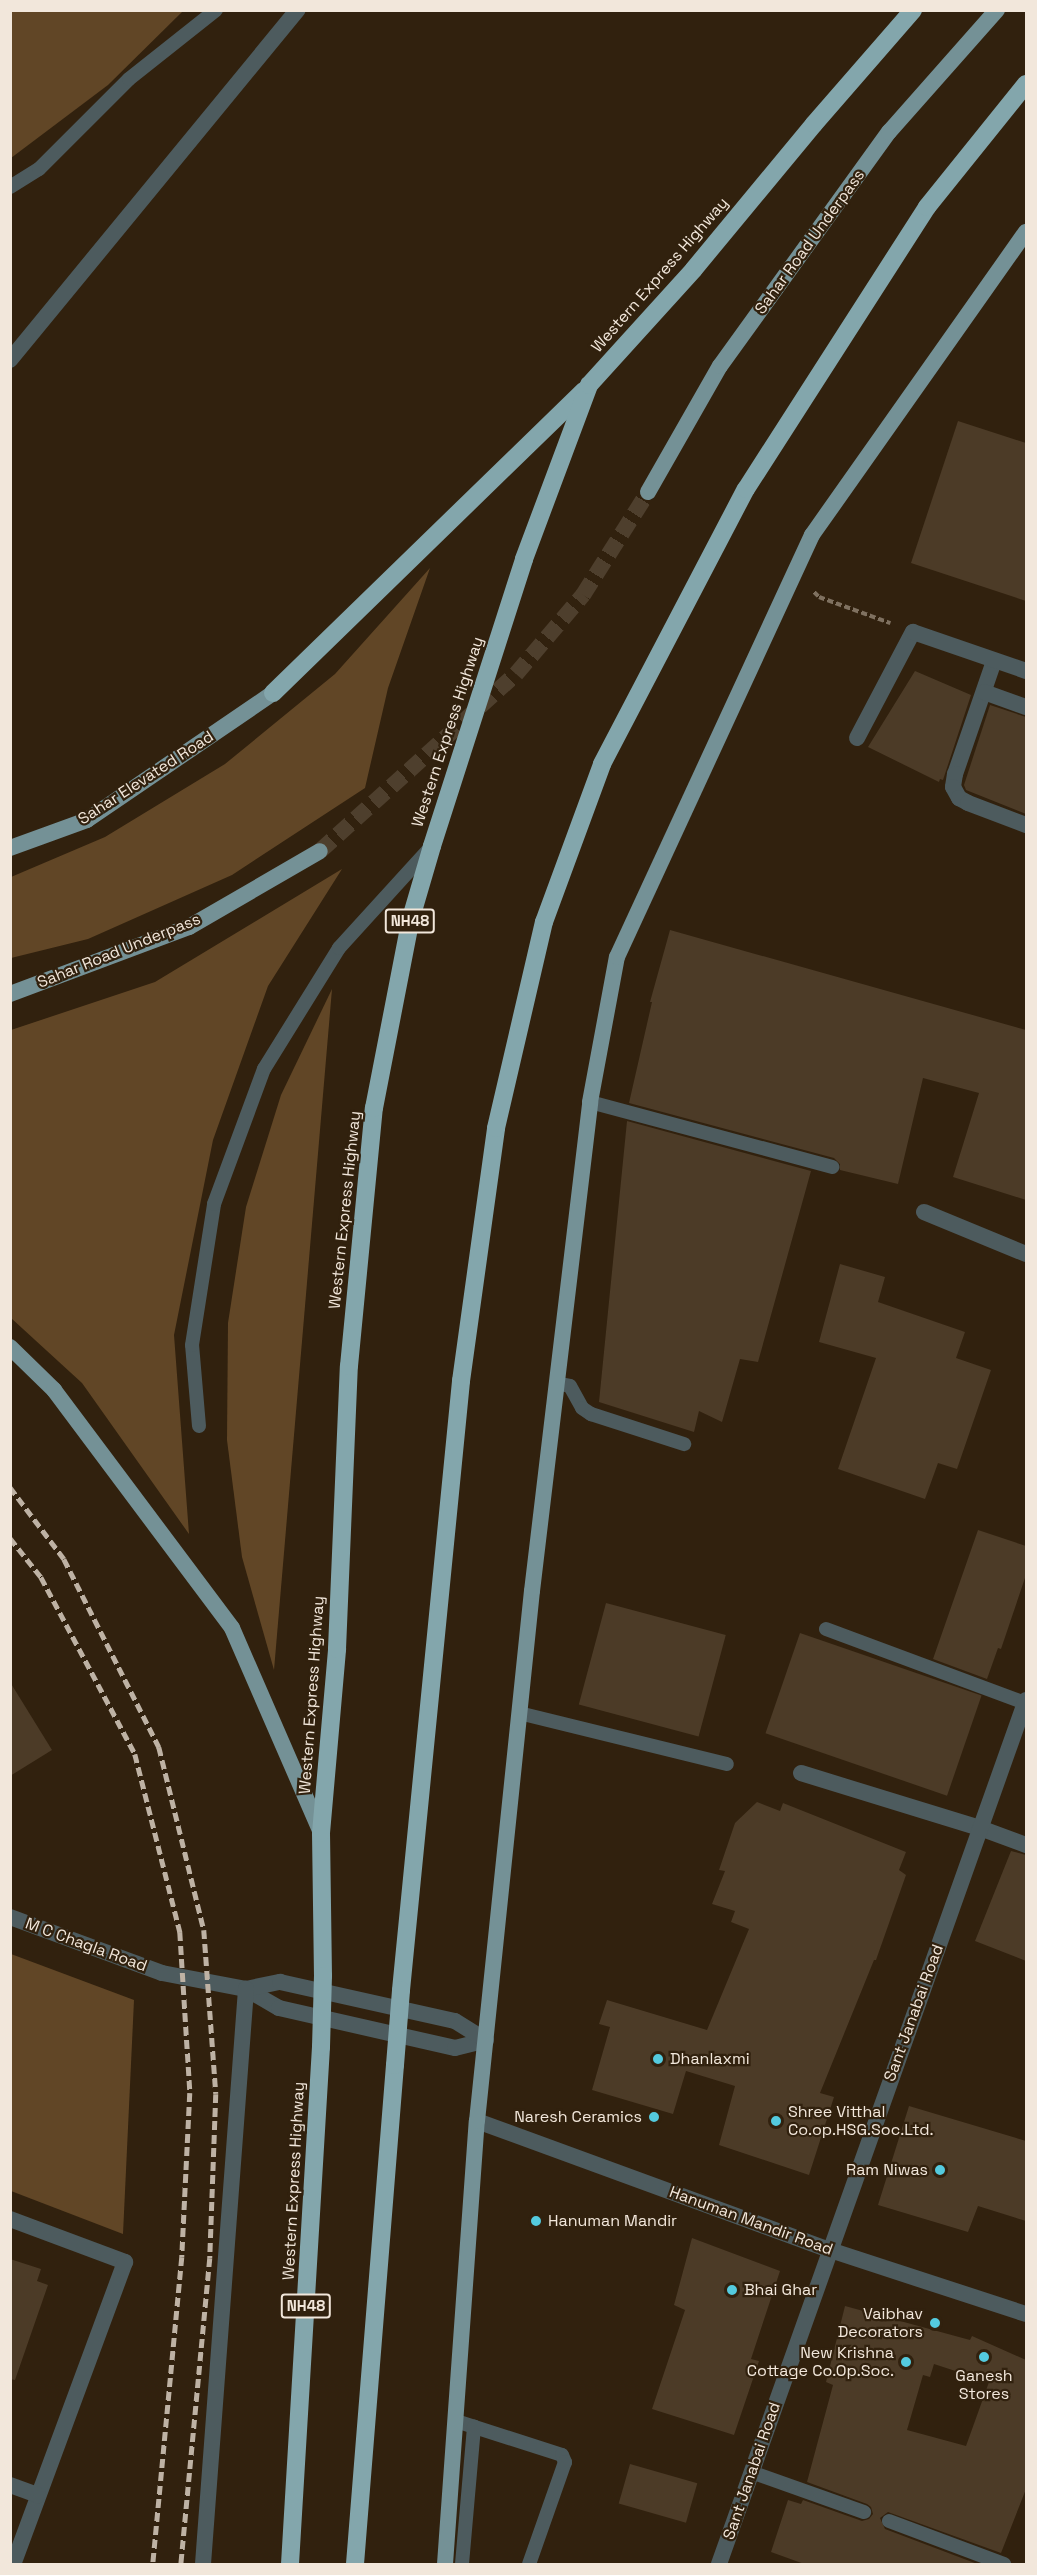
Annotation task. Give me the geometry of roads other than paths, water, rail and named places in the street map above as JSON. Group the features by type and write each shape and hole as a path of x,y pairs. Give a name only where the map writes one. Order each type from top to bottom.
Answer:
{"highway":[{"name":"Western Express Highway","path":"290,2565 321,2047 323,1976 321,1833 337,1649 349,1366 374,1108 411,918 524,559 589,385 694,269 814,124 913,10"},
{"path":"355,2565 400,1990 461,1381 496,1128 544,922 602,764 746,489 927,207 1026,84"},
{"path":"273,693 589,385"}],"main road":[{"name":"Sahar Road Underpass","path":"648,492 720,366 882,141 997,10"},
{"path":"445,2565 477,2121 519,1713 590,1102 617,957 812,535 1026,232"},
{"name":"Sahar Elevated Road","path":"10,848 87,820 273,693"},
{"name":"Sahar Road Underpass","path":"10,994 189,927 320,851"},
{"path":"10,1347 54,1390 232,1628 321,1833"}],"street":[{"path":"10,360 297,10"},
{"path":"857,738 913,632 1026,670"},
{"path":"994,661 953,780 955,794 968,803 1026,825"},
{"path":"984,692 1026,707"},
{"path":"924,1212 1026,1254"},
{"name":"Sant Janabai Road","path":"719,2565 1026,1702"},
{"path":"801,1773 980,1828 1026,1845"},
{"name":"M C Chagla Road","path":"10,1917 162,1973 246,1989"},
{"path":"246,1989 280,1982 455,2021 486,2040"},
{"path":"246,1989 279,2008 455,2048 486,2040"},
{"path":"203,2565 246,1989"},
{"name":"Hanuman Mandir Road","path":"477,2121 830,2250 1026,2314"},
{"path":"10,2220 125,2262 13,2565"},
{"path":"10,2485 38,2495"}],"lane":[{"path":"10,187 39,168 129,79 216,10"},
{"path":"199,1426 192,1345 214,1204 264,1069 339,948 432,846"},
{"path":"590,1102 832,1167"},
{"path":"556,1383 570,1386 582,1408 591,1414 684,1444"},
{"path":"826,1629 1026,1702"},
{"path":"519,1713 727,1764"},
{"path":"456,2421 562,2455 565,2462 529,2565"},
{"path":"462,2565 474,2427"},
{"path":"752,2472 864,2512"},
{"path":"889,2521 1004,2565"}],"tunnel":[{"path":"320,851 516,674 583,595 648,492"}],"railway":[{"path":"10,1487 64,1559 159,1747 204,1930 216,2094 210,2258 181,2564"},
{"path":"10,1538 41,1577 135,1754 180,1932 190,2093 182,2257 153,2564"}],"place":[{"name":"Dhanlaxmi","path":"658,2059"},
{"name":"Naresh Ceramics","path":"654,2117"},
{"name":"Shree Vitthal Co.op.HSG.Soc.Ltd.","path":"776,2121"},
{"name":"Ram Niwas","path":"940,2170"},
{"name":"Hanuman Mandir","path":"536,2221"},
{"name":"Bhai Ghar","path":"732,2290"},
{"name":"Vaibhav Decorators","path":"935,2323"},
{"name":"Ganesh Stores","path":"984,2357"},
{"name":"New Krishna Cottage Co.Op.Soc.","path":"906,2362"}]}
